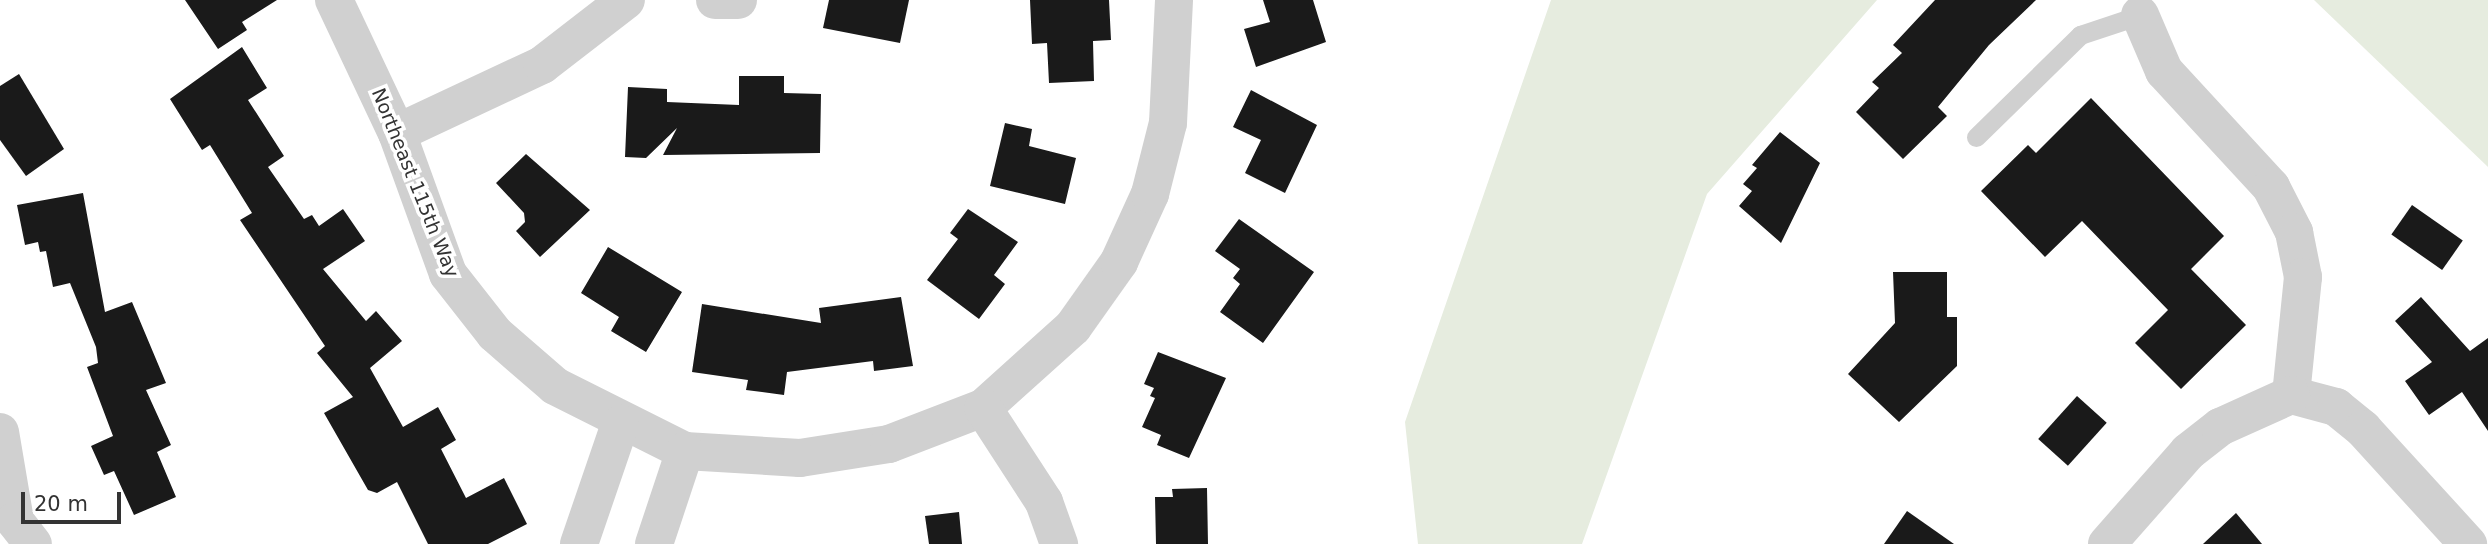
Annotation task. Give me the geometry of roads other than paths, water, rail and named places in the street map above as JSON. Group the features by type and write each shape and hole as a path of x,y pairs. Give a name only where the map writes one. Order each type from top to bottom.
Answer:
{"street":[{"name":"Northeast 115th Way","path":"334,0 397,133 448,274 505,343 555,386 620,424 685,451 800,458 888,444 983,408"},
{"path":"397,133 542,65 626,0"},
{"path":"715,0 738,0"},
{"path":"1059,544 1044,502 983,408 1073,327 1119,262 1150,194 1168,122 1174,0"},
{"path":"2140,15 2164,71 2271,187 2294,232 2303,277 2291,395"},
{"path":"2107,544 2199,443 2220,427 2291,395 2336,408 2363,429 2468,544"},
{"path":"579,544 620,424"},
{"path":"0,432 16,527"},
{"path":"654,544 685,451"}],"lane":[{"path":"1976,137 2080,35 2140,15"}]}
